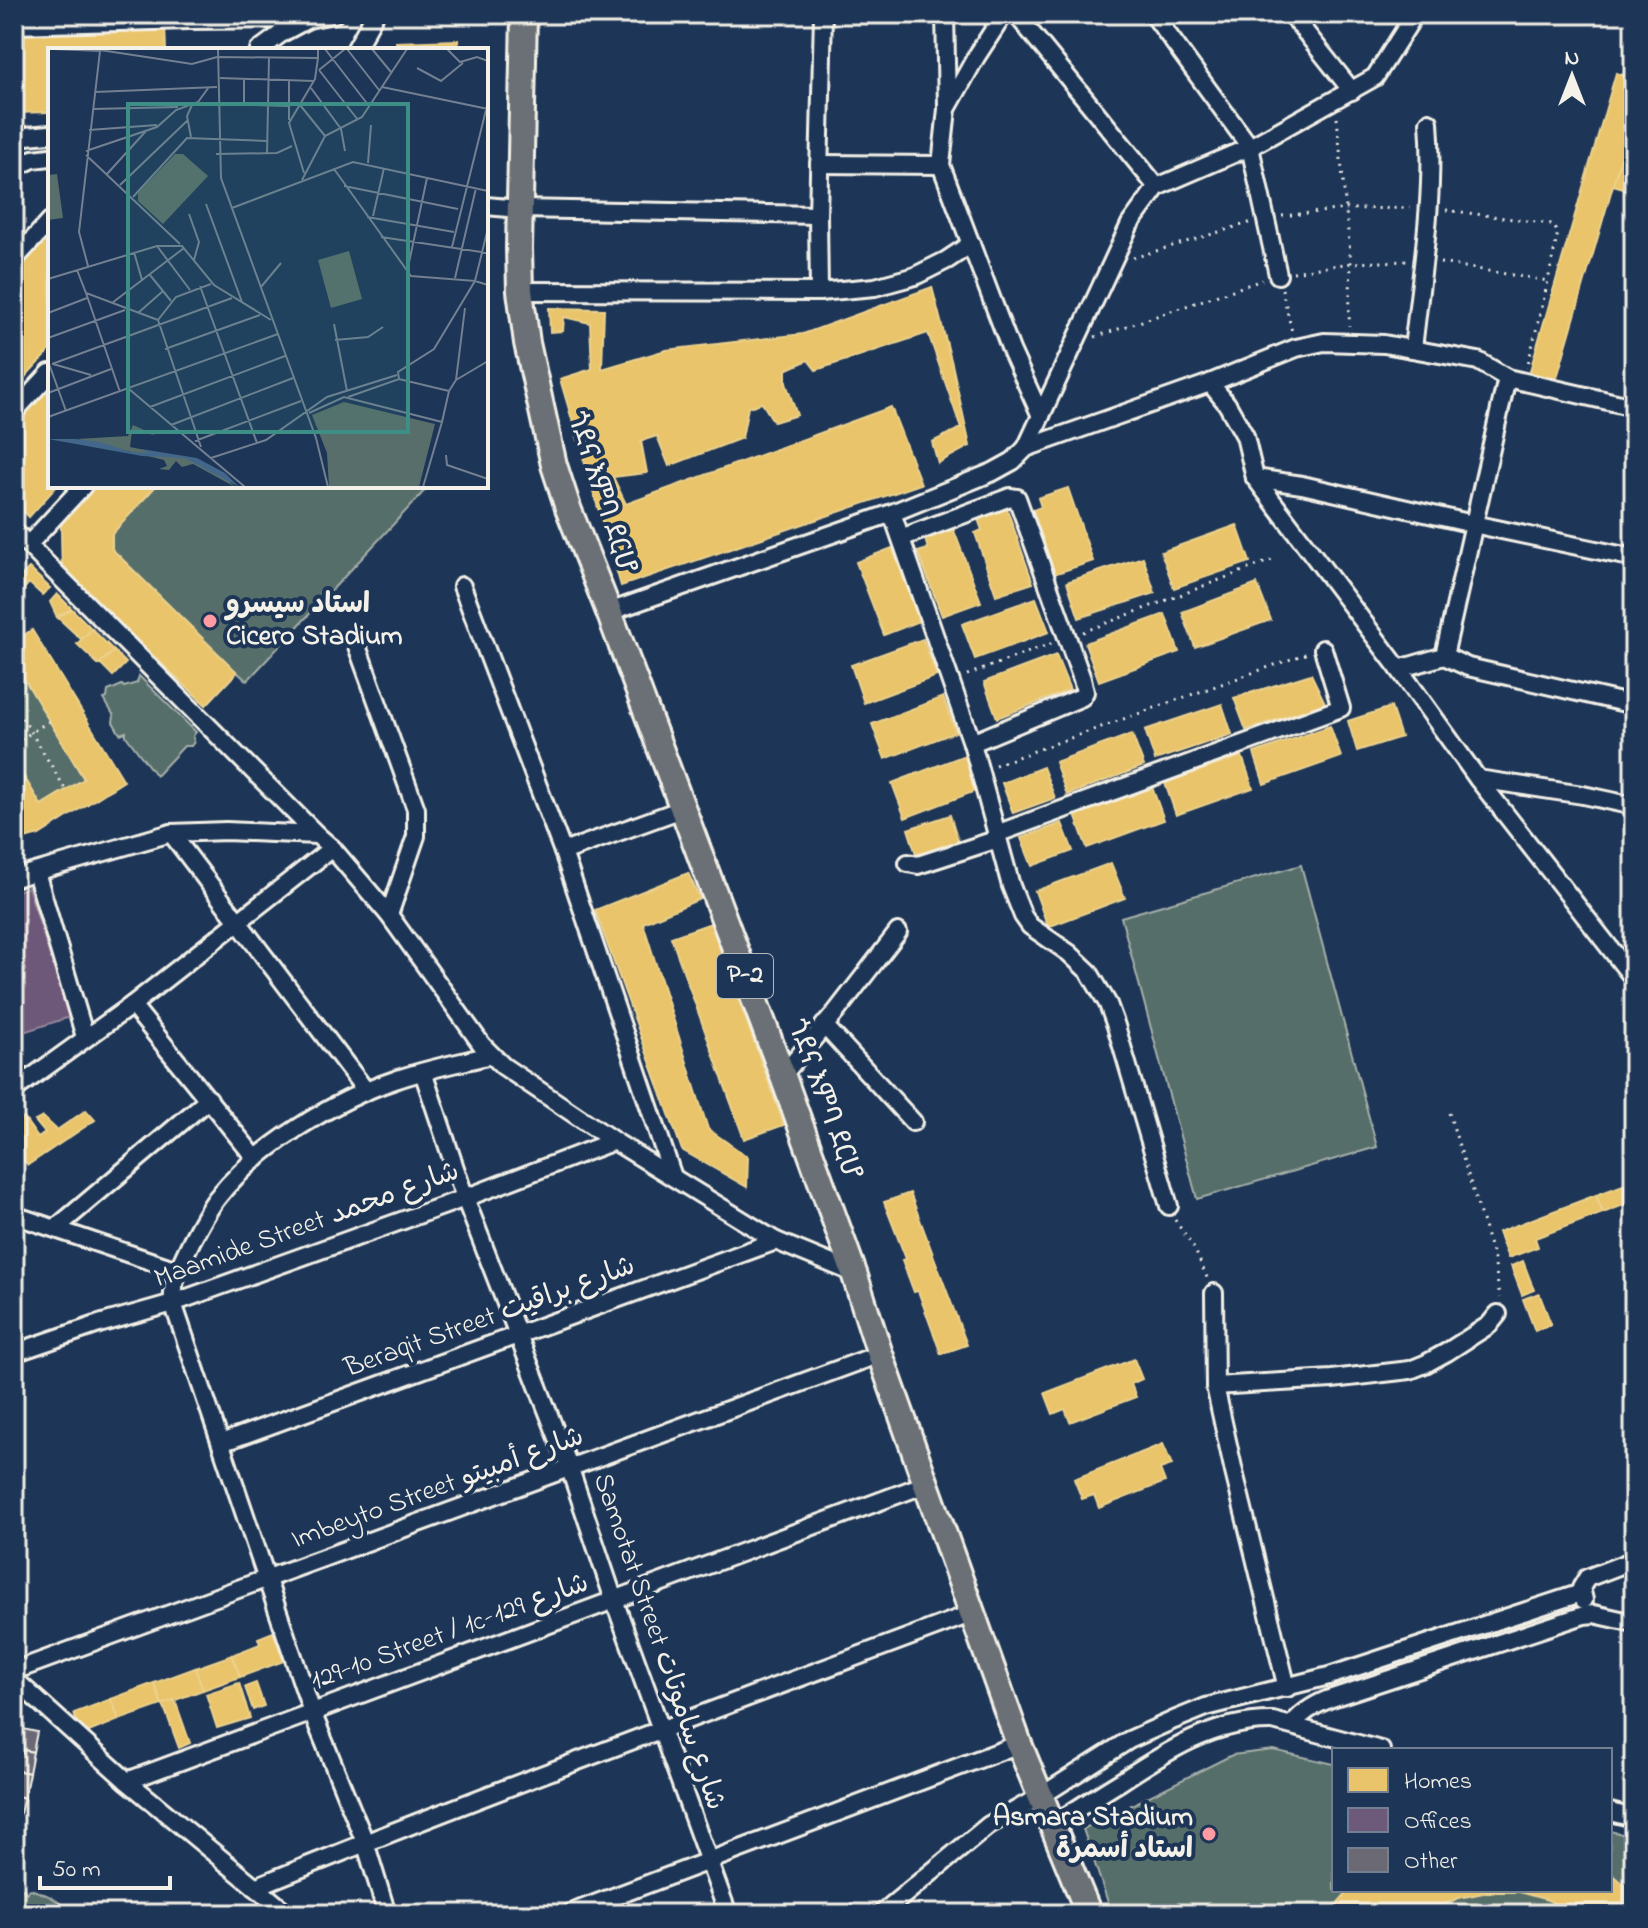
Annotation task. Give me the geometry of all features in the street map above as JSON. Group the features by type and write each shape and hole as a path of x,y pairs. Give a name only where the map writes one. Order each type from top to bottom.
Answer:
{"highway":[{"name":"ጎደና እምባ ደርሆ","path":"524,14 520,291 527,343 554,465 854,1273 1019,1744 1089,1914"}],"street":[{"path":"14,25 308,19 334,14"},
{"path":"356,48 375,14"},
{"path":"819,292 823,14"},
{"path":"945,14 947,109 941,165 1011,350 1041,416"},
{"path":"947,109 1004,14"},
{"path":"1016,14 1157,187"},
{"path":"1153,14 1250,147 1278,275"},
{"path":"1291,14 1352,91"},
{"path":"609,612 892,513 1013,461 1026,448 1130,224 1157,187 1250,147 1375,77 1415,14"},
{"path":"262,48 308,19"},
{"path":"1413,349 1428,208 1429,122"},
{"path":"14,137 48,134"},
{"path":"14,168 33,159 48,157"},
{"path":"819,164 941,165"},
{"path":"488,206 818,215"},
{"path":"14,260 48,223"},
{"path":"520,291 819,292 875,287 915,276 971,244"},
{"path":"1026,448 1210,383 1296,348 1324,342 1413,349 1478,361 1515,380 1634,407"},
{"path":"14,412 48,375"},
{"path":"1444,656 1473,524 1515,380"},
{"path":"1210,383 1227,404 1245,436 1255,478 1478,779 1634,979"},
{"path":"1255,478 1302,485 1634,558"},
{"path":"29,544 81,488"},
{"path":"901,538 1010,497 1017,498 1084,686 1082,697 972,743"},
{"path":"892,513 972,743 1011,886 1030,926 1080,962 1108,1004 1169,1206"},
{"path":"14,531 332,848 389,915 491,1055 503,1066 614,1141 776,1241 854,1273"},
{"path":"462,586 563,852 673,1177"},
{"path":"357,646 416,809 416,836 389,915"},
{"path":"908,863 918,865 997,837 1341,708 1323,649"},
{"path":"1399,669 1444,656 1468,667 1634,705"},
{"path":"1478,779 1634,806"},
{"path":"563,852 682,809"},
{"path":"14,878 171,833 226,831 317,835"},
{"path":"171,833 366,1091"},
{"path":"14,1090 132,1005 332,848"},
{"path":"36,872 85,1037"},
{"path":"782,1076 898,932"},
{"path":"132,1005 256,1159"},
{"path":"824,1025 913,1122"},
{"path":"387,1914 365,1842 312,1712 172,1293 177,1270 206,1214 231,1182 256,1159 320,1114 366,1091 397,1079 491,1055"},
{"name":"Samotat Street شارع ساموتات","path":"423,1072 465,1198 570,1469 728,1914"},
{"path":"56,1228 209,1099"},
{"name":"Maamide Street شارع محمد","path":"14,1353 173,1303 614,1141"},
{"path":"14,1215 177,1270"},
{"name":"Beraqit Street شارع براقيت","path":"221,1443 776,1241"},
{"path":"1214,1293 1215,1386 1287,1688"},
{"path":"1215,1386 1332,1379 1410,1370 1447,1352 1489,1325 1498,1314"},
{"name":"Imbeyto Street شارع أمبيتو","path":"14,1671 880,1354"},
{"name":"129-10 Street / شارع 129-10","path":"127,1781 926,1484"},
{"path":"1594,1614 1581,1593 1587,1578 1634,1560"},
{"path":"881,1914 983,1829 1129,1740 1206,1707 1329,1676 1581,1593"},
{"path":"255,1887 661,1729 973,1613"},
{"path":"1292,1725 1299,1716 1329,1699 1584,1615 1594,1614 1634,1623"},
{"path":"14,1679 127,1781 288,1914"},
{"path":"1052,1825 1154,1759 1204,1733 1255,1721 1273,1721 1374,1748"},
{"path":"568,1914 1019,1744"},
{"path":"1612,1812 1634,1818"}],"path":[{"path":"1336,100 1351,263 1349,342"},
{"path":"1110,265 1265,218 1346,209 1428,208 1551,224 1558,232 1548,281 1515,380"},
{"path":"1073,345 1278,275 1351,263 1423,260 1548,281"},
{"path":"1278,275 1296,348"},
{"path":"952,681 1272,560"},
{"path":"980,770 1323,649"},
{"path":"14,704 66,790"},
{"path":"14,744 49,721"},
{"path":"1449,1113 1494,1259 1500,1296 1498,1314"},
{"path":"1169,1206 1204,1267 1214,1293"}],"green space":[{"name":"استاد سيسرو Cicero Stadium","path":"93,488 427,488 247,681 237,672 206,705 62,570 61,522"},
{"path":"16,665 84,779 41,805 14,760"},
{"path":"139,676 196,732 191,746 184,746 156,776 126,732 120,734 104,699 108,691 137,683"},
{"path":"1301,865 1377,1147 1197,1199 1121,917"},
{"name":"Asmara Stadium استاد أسمرة","path":"1273,1750 1332,1764 1332,1892 1612,1892 1612,1832 1634,1837 1634,1914 1112,1914 1083,1829 1232,1755"},
{"path":"24,1889 26,1893 30,1889 51,1897 67,1911 67,1907 71,1906 73,1912 91,1914 18,1914 21,1890"}],"building: Homes":[{"path":"165,25 166,48 48,48 48,112 14,113 14,31"},
{"path":"458,40 459,48 397,48 396,42"},
{"path":"1616,73 1634,78 1634,113 1556,381 1529,374"},
{"path":"1634,113 1634,191 1613,185"},
{"path":"48,235 48,352 14,389 14,272"},
{"path":"932,287 970,446 938,463 932,442 961,428 928,333 816,370 808,360 786,370 786,383 797,415 774,422 762,403 748,407 742,438 669,466 657,436 641,441 647,473 613,477 626,504 891,407 921,484 621,586 560,379 592,369 590,323 564,317 563,331 550,332 549,308 604,309 602,369 666,350 803,334"},
{"path":"48,383 48,488 55,488 29,517 14,502 14,419"},
{"path":"93,488 154,488 112,534 112,549 237,672 206,705 62,570 61,522"},
{"path":"1068,488 1093,561 1054,574 1033,510 1041,507 1038,498"},
{"path":"1007,509 1033,583 996,595 975,533 982,530 978,519"},
{"path":"1237,525 1250,562 1174,588 1161,552"},
{"path":"953,528 981,602 942,616 918,552 928,549 925,539"},
{"path":"892,548 920,621 884,635 856,562"},
{"path":"1143,557 1155,593 1079,618 1067,582"},
{"path":"29,568 50,588 42,595 29,583 14,600 14,584"},
{"path":"1257,584 1271,620 1195,647 1182,612"},
{"path":"57,594 72,609 57,617 50,602"},
{"path":"1036,598 1049,632 975,659 962,624"},
{"path":"72,609 92,629 82,640 57,617"},
{"path":"1165,614 1179,652 1099,681 1085,643"},
{"path":"92,629 114,651 99,665 77,644"},
{"path":"32,630 124,781 39,835 14,842 14,760 41,805 84,779 14,666 14,641"},
{"path":"923,639 937,676 864,703 851,665"},
{"path":"114,651 126,663 113,676 100,663"},
{"path":"1056,655 1070,690 997,718 984,682"},
{"path":"1311,674 1325,703 1246,730 1234,698"},
{"path":"943,697 956,732 885,759 872,724"},
{"path":"1222,704 1232,734 1155,760 1145,730"},
{"path":"1391,707 1401,737 1357,751 1348,721"},
{"path":"1330,726 1341,757 1264,784 1254,753"},
{"path":"1132,734 1144,766 1067,795 1055,762"},
{"path":"965,755 978,790 905,818 892,783"},
{"path":"1242,756 1253,788 1176,815 1165,783"},
{"path":"1043,767 1055,798 1013,813 1002,783"},
{"path":"1152,787 1164,820 1087,848 1075,815"},
{"path":"950,815 959,843 917,857 908,829"},
{"path":"1062,823 1073,851 1032,866 1021,838"},
{"path":"1111,863 1125,898 1048,927 1035,891"},
{"path":"688,873 700,899 643,923 708,1129 748,1157 747,1187 682,1150 595,910"},
{"path":"711,923 784,1125 744,1139 671,937"},
{"path":"86,1110 95,1120 28,1165 14,1152 14,1126 24,1118 38,1138 45,1133 35,1121 43,1117 57,1130"},
{"path":"1634,1181 1634,1201 1603,1213 1596,1195"},
{"path":"910,1193 967,1345 941,1354 918,1291 914,1292 902,1260 906,1259 884,1202"},
{"path":"1596,1195 1603,1213 1535,1238 1538,1247 1508,1258 1498,1232"},
{"path":"1523,1261 1534,1290 1522,1295 1511,1266"},
{"path":"1539,1293 1551,1324 1535,1331 1523,1299"},
{"path":"1134,1359 1142,1379 1131,1384 1136,1397 1070,1422 1065,1409 1053,1414 1045,1393"},
{"path":"1163,1444 1172,1465 1160,1469 1165,1482 1099,1508 1094,1495 1082,1499 1074,1479"},
{"path":"273,1632 284,1661 240,1677 232,1655 260,1644 258,1638"},
{"path":"232,1655 240,1677 203,1690 195,1668"},
{"path":"195,1668 203,1690 162,1705 154,1683"},
{"path":"154,1683 162,1705 119,1720 111,1699"},
{"path":"239,1683 250,1718 217,1728 206,1694"},
{"path":"256,1683 264,1706 253,1710 245,1687"},
{"path":"111,1699 119,1720 86,1733 77,1724 74,1713"},
{"path":"175,1700 190,1743 179,1748 163,1704"},
{"path":"1612,1874 1634,1893 1634,1914 1574,1914 1548,1900 1519,1892 1612,1892"},
{"path":"1347,1892 1488,1892 1459,1898 1422,1914 1328,1914"}],"building: Offices":[{"path":"28,887 70,1017 14,1035 14,892"}],"building: Other":[{"path":"23,1729 37,1732 33,1752 19,1749"},
{"path":"23,1750 33,1752 29,1773 19,1771 14,1775 14,1753 22,1754"},
{"path":"19,1771 29,1773 24,1798 14,1795 14,1775"},
{"path":"14,1795 24,1798 14,1836"}],"place":[{"name":"استاد سيسرو Cicero Stadium","path":"210,621"},
{"name":"Asmara Stadium استاد أسمرة","path":"1209,1834"}]}
